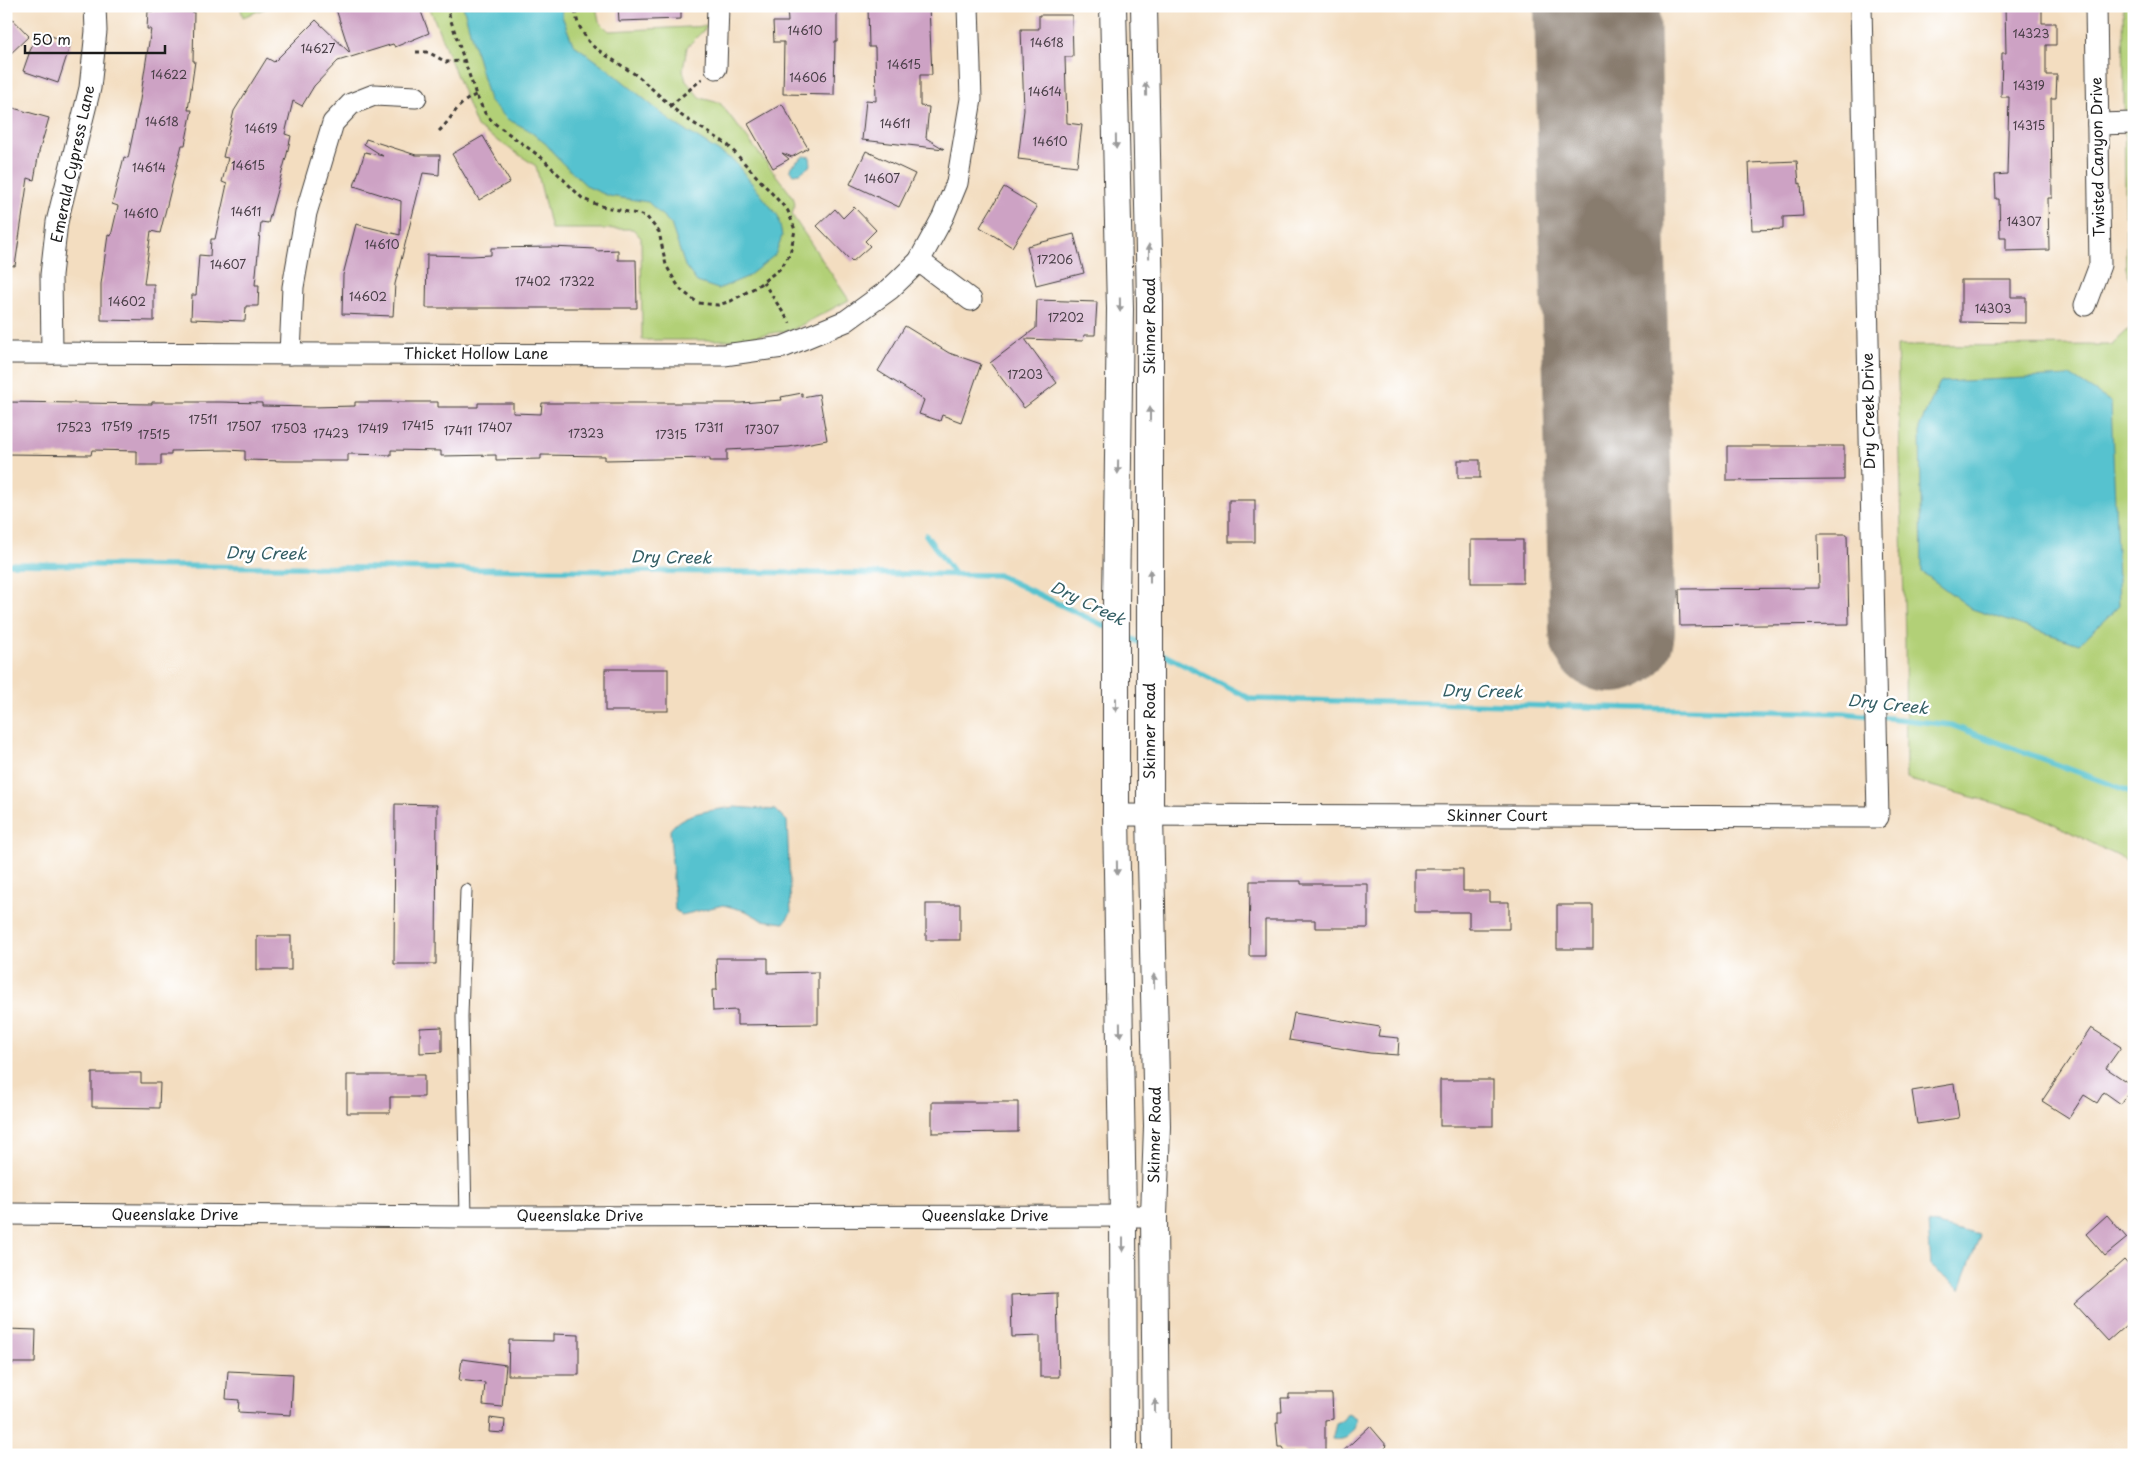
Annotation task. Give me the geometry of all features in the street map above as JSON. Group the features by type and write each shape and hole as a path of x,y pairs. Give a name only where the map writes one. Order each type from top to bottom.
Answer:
{"street":[{"name":"Emerald Cypress Lane","path":"52,352 51,275 55,240 90,88 96,31 95,6"},
{"path":"716,68 718,6"},
{"name":"Thicket Hollow Lane","path":"6,353 724,355 782,347 846,321 890,289 919,261 943,217 957,183 971,99 968,6"},
{"name":"Skinner Road","path":"1113,6 1120,309 1116,605 1116,816 1123,1216 1124,1455"},
{"name":"Skinner Road","path":"1144,6 1150,303 1150,816 1157,1126 1154,1216 1156,1455"},
{"name":"Dry Creek Drive","path":"1861,6 1878,817"},
{"name":"Twisted Canyon Drive","path":"2085,305 2100,265 2096,6"},
{"path":"290,354 293,287 306,213 332,123 351,104 374,95 416,97"},
{"path":"2098,124 2134,123"},
{"path":"919,261 971,300"},
{"name":"Skinner Court","path":"1116,816 1878,817"},
{"name":"Queenslake Drive","path":"6,1214 466,1217 1154,1216"}],"lane":[{"path":"466,890 462,1064 466,1217"}],"path":[{"path":"446,6 476,96 485,113 494,123 542,158 583,199 601,206 646,216 659,232 666,265 681,290 698,303 718,305 731,301 763,282 781,268 790,254 795,230 788,211 728,144 670,106 639,77 595,48 588,41 578,24 574,6"},
{"path":"416,52 428,52 446,62 464,61"},
{"path":"670,106 716,68"},
{"path":"439,132 464,100 476,96"},
{"path":"763,282 801,340"}],"green space":[{"path":"240,6 271,6 243,17"},
{"path":"429,6 596,6 599,21 609,31 708,26 687,47 683,70 686,81 700,98 720,103 793,197 795,203 792,215 849,300 792,330 730,340 642,340 641,238 633,229 551,229 536,166 477,127"},
{"path":"2123,6 2134,6 2134,289 2126,268"},
{"path":"2134,310 2134,864 2034,814 1906,779 1905,639 1897,346 2112,345 2132,326"}],"water":[{"path":"463,6 562,6 562,16 573,44 608,69 672,122 734,161 778,216 782,236 775,255 747,277 718,289 697,282 685,266 671,224 648,202 609,196 588,187 561,162 546,144 527,129 507,119 489,100"},
{"path":"804,156 810,157 811,165 800,173 794,174 790,170 791,166"},
{"path":"2070,376 2111,402 2119,606 2079,644 1972,609 1922,572 1920,425 1940,382"},
{"path":"734,807 776,810 787,821 791,913 784,923 762,920 746,911 723,905 682,915 675,910 670,830 682,819 690,815"},
{"path":"1928,1223 1980,1235 1960,1289 1931,1266"},
{"path":"1348,1413 1356,1418 1352,1432 1342,1439 1332,1439 1336,1424 1341,1422"}],"building":[{"path":"335,6 419,6 429,33 395,47 393,44 338,61 314,86 302,106 293,101 285,134 291,136 287,154 268,223 261,222 255,285 259,285 258,306 246,306 245,321 191,319 192,295 196,295 199,255 210,256 211,239 215,239 227,184 222,182 228,158 223,157 234,111 267,58 274,62 316,20 350,53"},
{"path":"618,6 681,6 681,19 619,21"},
{"path":"787,6 837,6 834,95 783,94 784,42 774,42 773,22 788,22"},
{"path":"929,6 932,75 920,75 920,106 929,107 926,138 944,149 862,140 866,100 876,101 875,47 869,47 868,7"},
{"path":"2005,6 2042,6 2042,23 2056,23 2056,45 2046,45 2046,75 2057,75 2056,98 2051,98 2052,198 2048,198 2049,250 2006,251 2006,237 2000,237 1999,199 1996,199 1995,175 2007,174 2009,97 2001,97 2002,53 2006,53"},
{"path":"148,11 194,12 193,61 195,61 188,110 192,110 185,145 182,145 160,233 151,231 144,284 154,284 154,321 101,320 101,284 108,235 111,236 118,206 112,204 124,157 128,158 140,100 151,29 147,29"},
{"path":"6,12 29,36 6,58"},
{"path":"1039,15 1072,15 1073,57 1065,57 1067,123 1082,125 1077,166 1018,159 1024,110 1021,29 1039,29"},
{"path":"37,31 71,43 58,83 23,71"},
{"path":"782,104 808,148 792,157 782,153 789,159 773,168 748,124"},
{"path":"6,106 49,118 39,152 34,180 28,178 15,266 6,265"},
{"path":"483,136 510,182 479,200 452,154"},
{"path":"366,139 416,155 440,155 439,175 423,173 395,284 393,316 342,314 343,275 356,224 400,235 401,201 354,186 365,152 383,156 364,144"},
{"path":"866,151 915,174 899,207 850,184"},
{"path":"1797,161 1799,184 1801,183 1803,216 1783,217 1783,229 1752,230 1749,163"},
{"path":"1004,187 1037,207 1012,247 980,227"},
{"path":"854,207 876,230 865,241 870,246 852,262 817,226 835,209 843,218"},
{"path":"1074,234 1084,273 1036,285 1027,246"},
{"path":"551,247 596,249 596,251 618,250 618,260 636,260 637,308 426,308 427,255 491,255 491,248"},
{"path":"1961,280 2011,280 2011,297 2026,297 2026,323 1961,322"},
{"path":"1037,300 1097,302 1095,335 1084,335 1083,341 1025,339 1057,383 1024,408 990,363 1036,328"},
{"path":"905,326 949,353 981,364 961,422 942,415 940,421 919,414 924,400 878,371"},
{"path":"802,393 802,397 819,394 827,440 789,447 727,450 727,461 710,461 710,458 605,460 605,456 541,455 541,459 496,460 496,455 441,456 441,451 391,450 391,455 348,454 348,461 284,461 245,460 245,451 227,450 171,451 171,455 161,455 161,465 137,465 137,451 92,450 91,455 6,454 6,402 152,404 152,402 221,402 262,403 262,406 313,407 355,406 355,402 438,402 438,407 478,407 478,403 513,403 513,413 541,414 542,403 741,403 782,400 781,397"},
{"path":"1727,446 1844,446 1844,480 1727,481"},
{"path":"1458,460 1480,460 1480,478 1458,478"},
{"path":"1229,500 1255,500 1255,542 1229,542"},
{"path":"1818,534 1847,534 1849,624 1680,626 1679,589 1819,588"},
{"path":"1471,540 1523,540 1523,583 1471,583"},
{"path":"605,669 668,669 668,711 605,711"},
{"path":"395,804 437,805 436,964 394,964"},
{"path":"1414,869 1463,869 1463,891 1489,891 1489,902 1509,902 1509,929 1469,929 1469,912 1414,912"},
{"path":"1250,881 1301,881 1301,884 1368,884 1368,928 1315,928 1315,920 1265,920 1265,956 1249,956"},
{"path":"926,904 960,904 960,940 926,940"},
{"path":"1557,905 1593,905 1593,949 1557,949"},
{"path":"257,936 291,936 291,970 257,970"},
{"path":"716,958 768,958 768,973 818,972 818,1024 737,1025 737,1010 713,1011 712,990 717,990"},
{"path":"1294,1013 1380,1027 1378,1036 1399,1038 1398,1055 1370,1053 1289,1040"},
{"path":"442,1027 442,1052 420,1053 420,1028"},
{"path":"2091,1028 2121,1047 2106,1068 2133,1086 2121,1104 2104,1092 2097,1103 2084,1095 2069,1118 2042,1101"},
{"path":"92,1073 141,1073 141,1083 160,1083 159,1108 92,1107"},
{"path":"347,1075 424,1075 424,1097 390,1097 390,1113 347,1113"},
{"path":"1440,1080 1493,1080 1493,1126 1440,1126"},
{"path":"1954,1084 1959,1118 1917,1124 1912,1091"},
{"path":"932,1102 1018,1102 1018,1132 932,1133"},
{"path":"2107,1215 2127,1238 2105,1256 2086,1234"},
{"path":"2124,1260 2134,1271 2134,1318 2108,1341 2074,1304"},
{"path":"1057,1293 1059,1377 1040,1377 1040,1336 1012,1337 1011,1295"},
{"path":"6,1329 36,1330 35,1363 6,1363"},
{"path":"553,1334 579,1335 579,1375 508,1375 509,1340 553,1341"},
{"path":"462,1359 506,1365 502,1407 483,1405 485,1383 459,1380"},
{"path":"228,1371 293,1374 291,1415 238,1412 239,1400 226,1399"},
{"path":"1289,1394 1332,1394 1333,1419 1325,1420 1325,1455 1306,1455 1306,1451 1285,1451 1283,1447 1278,1447 1276,1423 1278,1423 1278,1412 1282,1412 1281,1398 1289,1398"},
{"path":"490,1418 505,1420 504,1433 489,1432"},
{"path":"1370,1426 1387,1446 1378,1455 1339,1455"}],"waterway":[{"path":"926,535 955,575"},
{"name":"Dry Creek","path":"6,564 998,575 1109,628"},
{"name":"Dry Creek","path":"1122,634 1143,644"},
{"name":"Dry Creek","path":"1158,652 1251,699 1844,713 1951,725 2134,793"}],"runway":[{"path":"1597,6 1612,630"}]}
